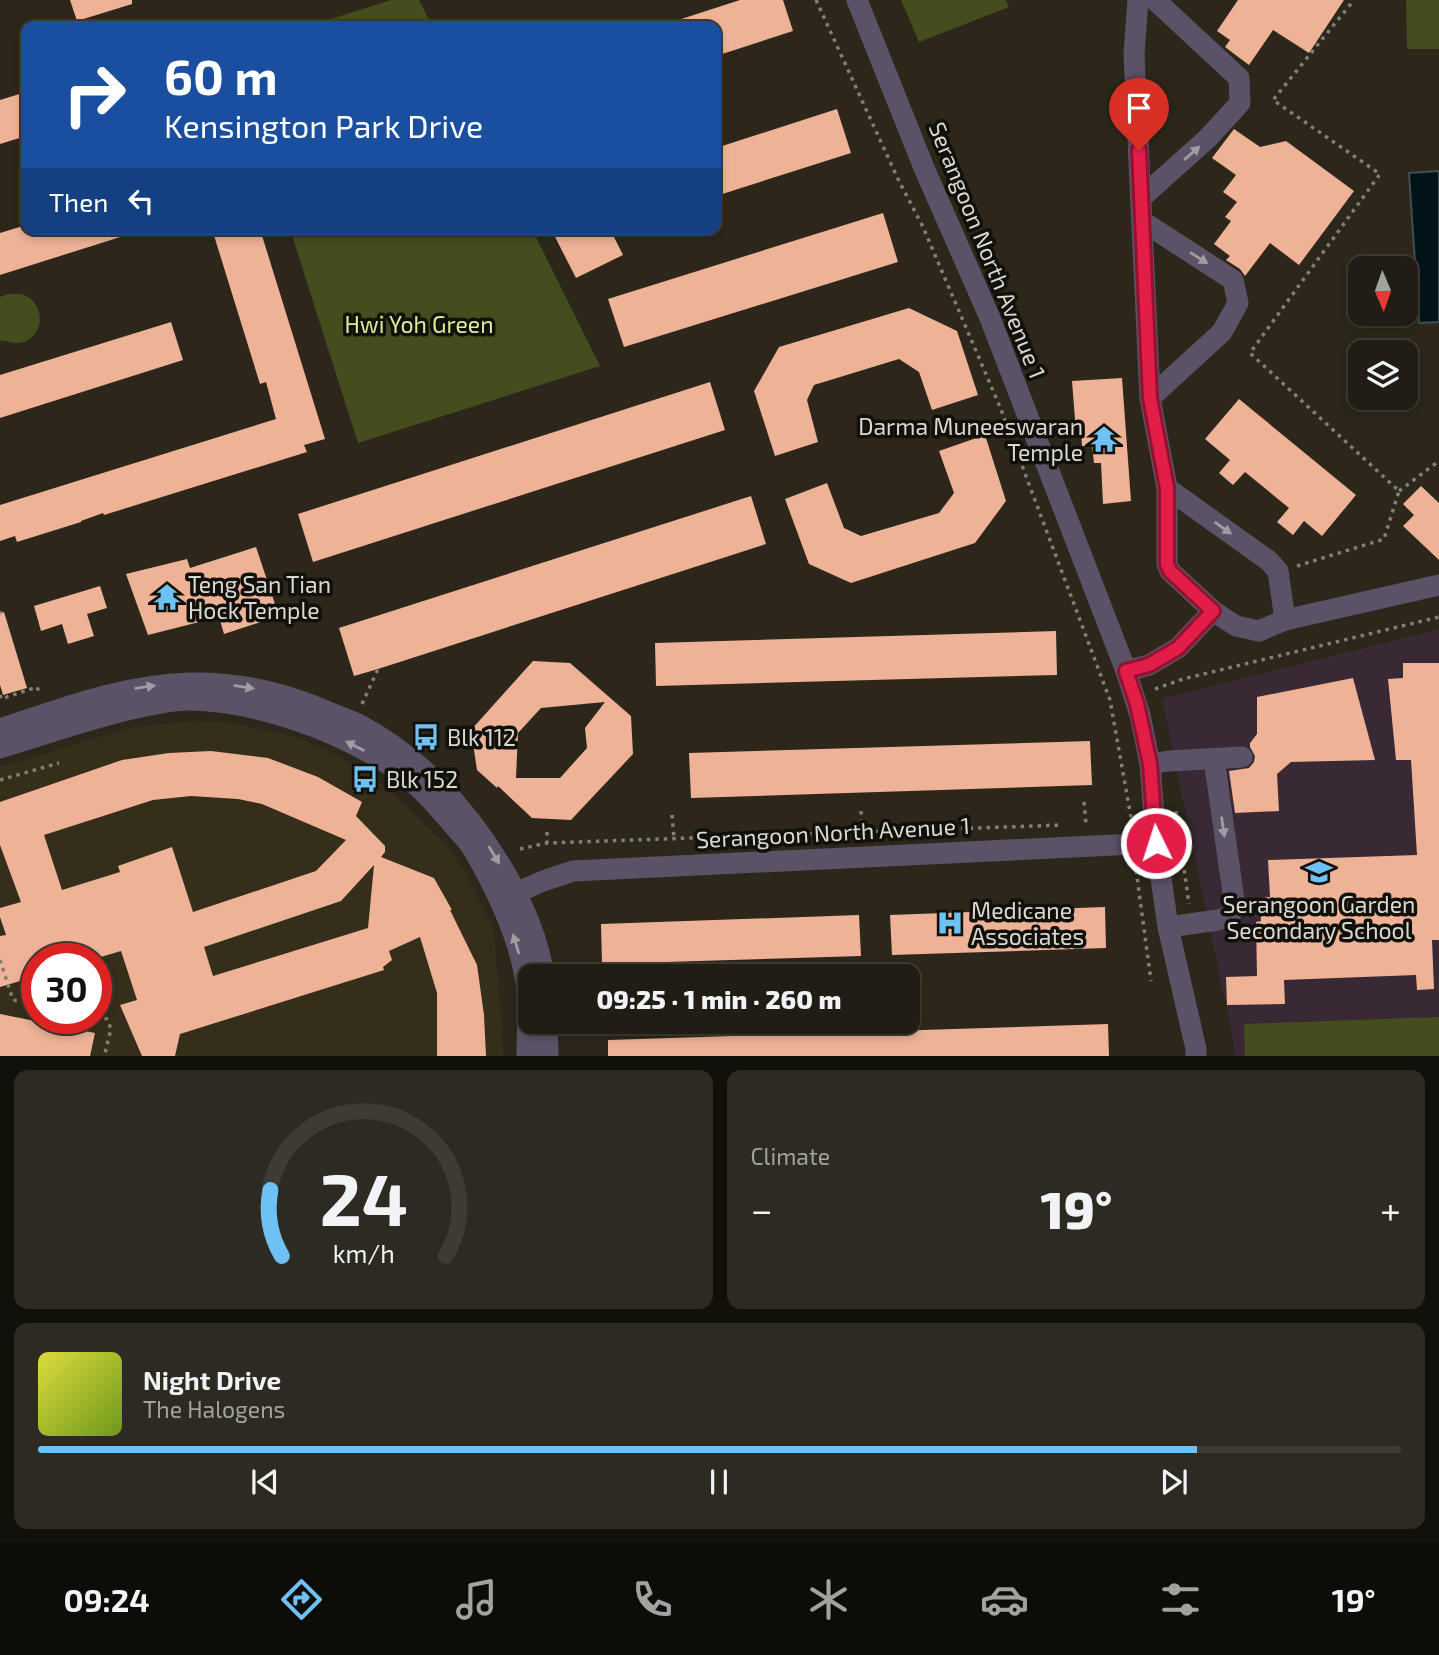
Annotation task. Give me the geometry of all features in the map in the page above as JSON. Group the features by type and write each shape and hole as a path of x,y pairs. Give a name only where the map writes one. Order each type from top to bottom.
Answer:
{"street":[{"name":"Serangoon North Avenue 1","path":"857,0 924,168 990,318 1137,704 1150,764 1156,843 1168,927 1196,1056"},
{"path":"1138,0 1134,54 1150,398 1167,488 1168,568 1213,611 1236,626 1259,631 1285,620 1439,585"},
{"path":"1141,198 1208,138 1240,103 1239,78 1155,0"},
{"path":"1142,221 1234,280 1238,303 1222,332 1150,398"},
{"path":"1167,488 1269,561 1278,571 1285,620"},
{"path":"1126,671 1149,665 1178,648 1213,611"},
{"path":"0,729 103,706 152,705 189,692 225,684 297,699 359,724 400,751 439,785 482,835 509,897 538,946 542,964"},
{"path":"0,748 103,706"},
{"path":"1150,764 1242,757"},
{"path":"1168,927 1218,920 1228,916 1235,906 1214,760"},
{"name":"Serangoon North Avenue 1","path":"509,897 573,871 1156,843"},
{"path":"509,897 510,925 524,971 527,1056"},
{"path":"547,1034 548,1056"}],"path":[{"path":"816,0 897,177 923,227 1000,407 1110,700 1134,844 1151,981"},
{"path":"1354,0 1273,100 1380,174 1250,353 1399,491"},
{"path":"1278,571 1384,538 1399,491 1439,461"},
{"path":"1155,689 1183,679 1439,617"},
{"path":"362,704 378,670"},
{"path":"0,695 1,699 37,687 40,694"},
{"path":"0,780 59,763"},
{"path":"1084,802 1086,824 1097,824"},
{"path":"862,811 862,832"},
{"path":"672,816 674,838"},
{"path":"520,849 547,843 1073,824"},
{"path":"547,832 547,843"},
{"path":"0,960 13,1000 21,1002"},
{"path":"104,1056 110,1034"}],"shaded area":[{"path":"1439,171 1439,322 1419,323 1418,256 1415,256 1409,173"},
{"name":"Serangoon Garden Secondary School","path":"1439,629 1439,1056 1235,1056 1162,699"},
{"path":"194,721 223,722 289,735 321,747 376,778 447,845 465,872 494,930 504,1056 0,1056 0,767 129,728"}],"green space":[{"path":"391,0 419,0 430,21 325,21"},
{"path":"901,0 1006,0 1009,7 919,42"},
{"path":"1406,0 1439,0 1439,49 1407,49"},
{"name":"Hwi Yoh Green","path":"292,235 535,235 600,366 358,443"},
{"path":"21,294 29,298 39,312 40,320 34,335 27,340 18,343 1,340 0,343 0,297"},
{"path":"1439,1017 1439,1056 1245,1056 1244,1024"}],"building":[{"path":"70,0 132,0 132,4 77,21"},
{"path":"740,0 783,0 793,31 721,54 721,21 675,21"},
{"path":"1238,0 1344,0 1309,53 1273,30 1249,65 1225,47 1230,40 1217,31"},
{"path":"21,94 21,138 0,144 0,100"},
{"path":"837,109 851,153 721,194 721,146"},
{"path":"1234,129 1260,147 1286,141 1354,191 1299,265 1270,243 1245,276 1240,269 1226,260 1230,256 1214,244 1231,221 1225,217 1237,202 1223,192 1236,175 1212,158"},
{"path":"883,213 898,262 624,347 608,299"},
{"path":"21,227 21,235 127,235 0,275 0,233"},
{"path":"214,235 262,235 325,439 304,445 307,452 104,515 103,513 17,542 15,536 0,541 0,505 276,419 266,382 260,384"},
{"path":"554,235 613,235 623,255 576,278"},
{"path":"909,308 957,331 978,395 932,410 919,372 899,359 814,385 807,400 818,442 775,456 754,391 779,347"},
{"path":"171,322 183,360 0,418 0,375"},
{"name":"Darma Muneeswaran Temple","path":"1122,378 1131,501 1103,504 1101,463 1094,463 1092,445 1082,446 1081,431 1076,432 1072,381"},
{"path":"710,382 725,430 313,562 298,514"},
{"path":"1239,399 1356,495 1322,536 1304,521 1293,535 1277,522 1289,508 1245,472 1233,485 1219,473 1230,460 1205,439"},
{"path":"985,435 1006,501 975,543 851,583 809,564 785,499 827,483 844,528 861,536 939,513 954,493 939,451"},
{"path":"1421,486 1439,503 1439,560 1403,526 1414,515 1403,504"},
{"path":"751,496 766,544 354,676 339,628"},
{"path":"256,547 279,616 224,634 219,617 148,635 126,574 187,559 190,568"},
{"path":"100,586 107,608 87,614 94,636 68,644 62,624 41,631 34,606"},
{"path":"4,612 27,688 3,695 0,685 0,613"},
{"path":"1056,631 1057,675 656,686 655,643"},
{"path":"533,661 570,663 631,716 633,754 571,820 532,818 477,770 471,730","holes":["605,702 585,728 587,748 560,778 516,778 518,733 541,708"]},
{"path":"1403,663 1439,663 1439,940 1432,940 1434,989 1417,990 1416,975 1284,980 1285,1004 1227,1005 1226,977 1257,976 1256,922 1261,921 1260,898 1270,897 1268,860 1417,855 1411,760 1396,760 1388,679 1403,678"},
{"path":"1353,678 1375,760 1291,762 1277,774 1279,811 1235,813 1229,771 1249,768 1254,762 1255,756 1250,743 1257,734 1257,697"},
{"path":"1090,741 1092,785 691,798 689,753"},
{"path":"211,751 268,758 318,777 362,802 356,816 385,846 381,857 434,878 452,910 477,965 486,1056 437,1056 437,993 420,937 389,951 392,960 383,967 384,970 180,1034 175,1056 142,1056 120,1005 137,1000 121,951 112,954 112,943 21,943 21,981 0,987 0,936 6,935 0,908 21,902 0,845 0,802 122,760 169,753","holes":["191,796 238,799 262,804 346,840 316,871 193,912 172,847 118,866 120,872 62,890 44,835 153,800","374,865 368,928 213,976 204,947 341,901"]},
{"path":"1105,907 1106,948 892,955 890,915"},
{"path":"859,915 861,956 602,964 601,924"},
{"path":"0,1014 21,1018 21,1034 95,1034 90,1056 0,1056"},
{"path":"1108,1024 1109,1056 608,1056 608,1040 796,1034 920,1034 920,1030"}],"place":[{"name":"Darma Muneeswaran Temple","path":"1104,439"},
{"name":"Teng San Tian Hock Temple","path":"167,597"},
{"name":"Blk 112","path":"426,737"},
{"name":"Blk 152","path":"365,779"},
{"name":"Serangoon Garden Secondary School","path":"1319,872"},
{"name":"Medicane Associates","path":"950,923"}],"route":[{"path":"1139,150 1150,398 1167,488 1167,564 1170,571 1213,611 1178,648 1149,665 1126,671 1137,704 1150,764 1156,843"}]}
